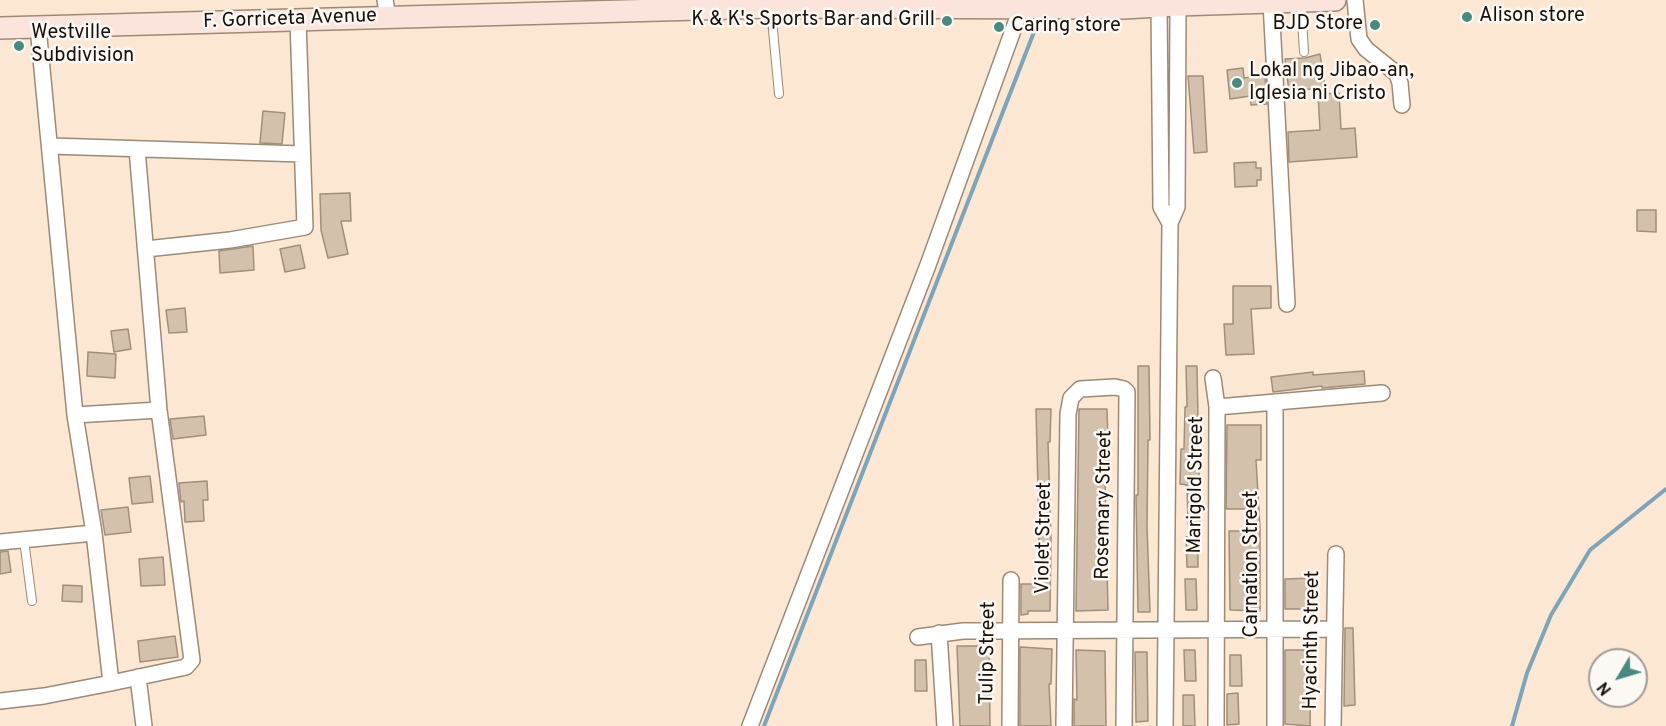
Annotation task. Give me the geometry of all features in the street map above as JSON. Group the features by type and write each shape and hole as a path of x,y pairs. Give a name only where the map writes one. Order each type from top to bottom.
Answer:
{"main road":[{"name":"F. Gorriceta Avenue","path":"0,28 298,21 386,9 1169,5 1335,0"}],"street":[{"path":"1355,0 1359,39 1366,49 1396,74 1400,83 1402,105"},
{"path":"1271,2 1287,304"},
{"path":"750,726 928,265 1022,4"},
{"path":"1165,726 1170,223 1178,207 1169,5"},
{"path":"146,249 230,240 305,227 298,21"},
{"path":"38,27 75,415 94,533 111,683"},
{"path":"51,146 302,154"},
{"path":"0,701 44,696 186,667 192,660 159,410 137,149"},
{"path":"1213,378 1217,407"},
{"name":"Violet Street","path":"1064,726 1069,403 1072,396 1080,389 1115,387"},
{"name":"Rosemary Street","path":"1115,387 1127,392 1125,631"},
{"name":"Marigold Street","path":"1216,726 1217,407 1382,393"},
{"name":"Carnation Street","path":"1275,402 1275,726"},
{"path":"75,415 159,410"},
{"path":"0,542 94,533"},
{"name":"Hyacinth Street","path":"1333,726 1335,554"},
{"name":"Tulip Street","path":"1010,726 1011,580"},
{"path":"918,637 939,633 1011,631 1335,629"},
{"path":"1124,726 1125,631"},
{"path":"939,633 945,726"},
{"path":"138,677 144,726"}],"lane":[{"path":"1300,1 1304,52"},
{"path":"771,7 779,94"},
{"path":"24,540 32,601"}],"building":[{"path":"1320,54 1325,87 1289,92 1285,59 1305,58"},
{"path":"1243,68 1244,78 1265,75 1267,104 1251,105 1250,96 1230,99 1227,70"},
{"path":"1188,76 1203,76 1207,152 1194,153"},
{"path":"1339,93 1341,129 1355,128 1357,157 1289,162 1288,132 1320,130 1318,94"},
{"path":"263,111 285,113 282,144 260,143"},
{"path":"1256,162 1256,168 1261,168 1261,180 1257,180 1257,186 1235,187 1234,163"},
{"path":"350,193 351,221 341,221 348,254 328,258 321,230 320,194"},
{"path":"1637,210 1656,210 1656,232 1637,231"},
{"path":"300,245 305,268 285,272 280,249"},
{"path":"253,246 254,270 220,273 219,251"},
{"path":"1233,286 1271,286 1271,308 1251,309 1254,354 1226,355 1224,324 1233,324"},
{"path":"185,308 187,332 169,333 166,310"},
{"path":"128,329 131,349 114,352 111,331"},
{"path":"88,352 116,354 115,378 87,376"},
{"path":"1138,366 1149,366 1150,440 1148,440 1147,526 1150,612 1138,612 1136,495 1138,495"},
{"path":"1186,366 1197,366 1200,525 1188,525 1187,485 1180,484 1181,449 1184,449 1185,407 1187,407"},
{"path":"1364,371 1365,384 1273,392 1271,377 1313,372 1313,375"},
{"path":"1036,409 1051,409 1050,442 1048,442 1051,539 1050,611 1028,611 1028,614 1021,615 1021,584 1038,584"},
{"path":"1079,409 1107,409 1109,480 1105,480 1108,610 1076,611"},
{"path":"204,416 206,435 173,439 170,419"},
{"path":"1227,425 1261,425 1261,460 1256,460 1260,528 1260,611 1230,610 1229,531 1248,531 1248,511 1247,509 1226,509"},
{"path":"150,476 153,502 132,504 129,478"},
{"path":"207,481 208,500 203,500 204,521 185,522 184,501 181,502 179,483"},
{"path":"128,507 131,532 105,535 101,510"},
{"path":"1186,537 1198,537 1198,567 1187,567"},
{"path":"8,551 11,572 0,574 0,552"},
{"path":"163,557 165,585 141,586 139,559"},
{"path":"1313,578 1314,609 1285,609 1285,579"},
{"path":"1185,579 1196,579 1197,610 1186,610"},
{"path":"63,585 82,586 82,602 62,601"},
{"path":"1345,628 1353,628 1355,705 1344,706"},
{"path":"175,636 178,657 140,662 138,641"},
{"path":"957,646 989,646 990,726 960,726"},
{"path":"1020,647 1052,649 1051,684 1049,684 1051,726 1020,726"},
{"path":"1076,650 1105,651 1106,726 1074,726 1074,699 1077,700"},
{"path":"1184,650 1195,650 1196,681 1185,681"},
{"path":"1285,650 1311,650 1310,726 1285,724"},
{"path":"1135,652 1147,652 1148,721 1136,722"},
{"path":"1230,655 1241,655 1242,686 1230,686"},
{"path":"915,660 926,660 927,691 915,691"},
{"path":"1238,693 1239,724 1227,725 1227,694"},
{"path":"1183,695 1194,695 1195,726 1183,726"}],"waterway":[{"path":"764,726 1041,14"},
{"path":"1512,726 1527,673 1551,615 1590,550 1666,489"}],"place":[{"name":"Alison store","path":"1467,17"},
{"name":"K & K's Sports Bar and Grill","path":"947,21"},
{"name":"BJD Store","path":"1375,25"},
{"name":"Caring store","path":"999,27"},
{"name":"Westville Subdivision","path":"19,46"},
{"name":"Lokal ng Jibao-an, Iglesia ni Cristo","path":"1237,83"}]}
